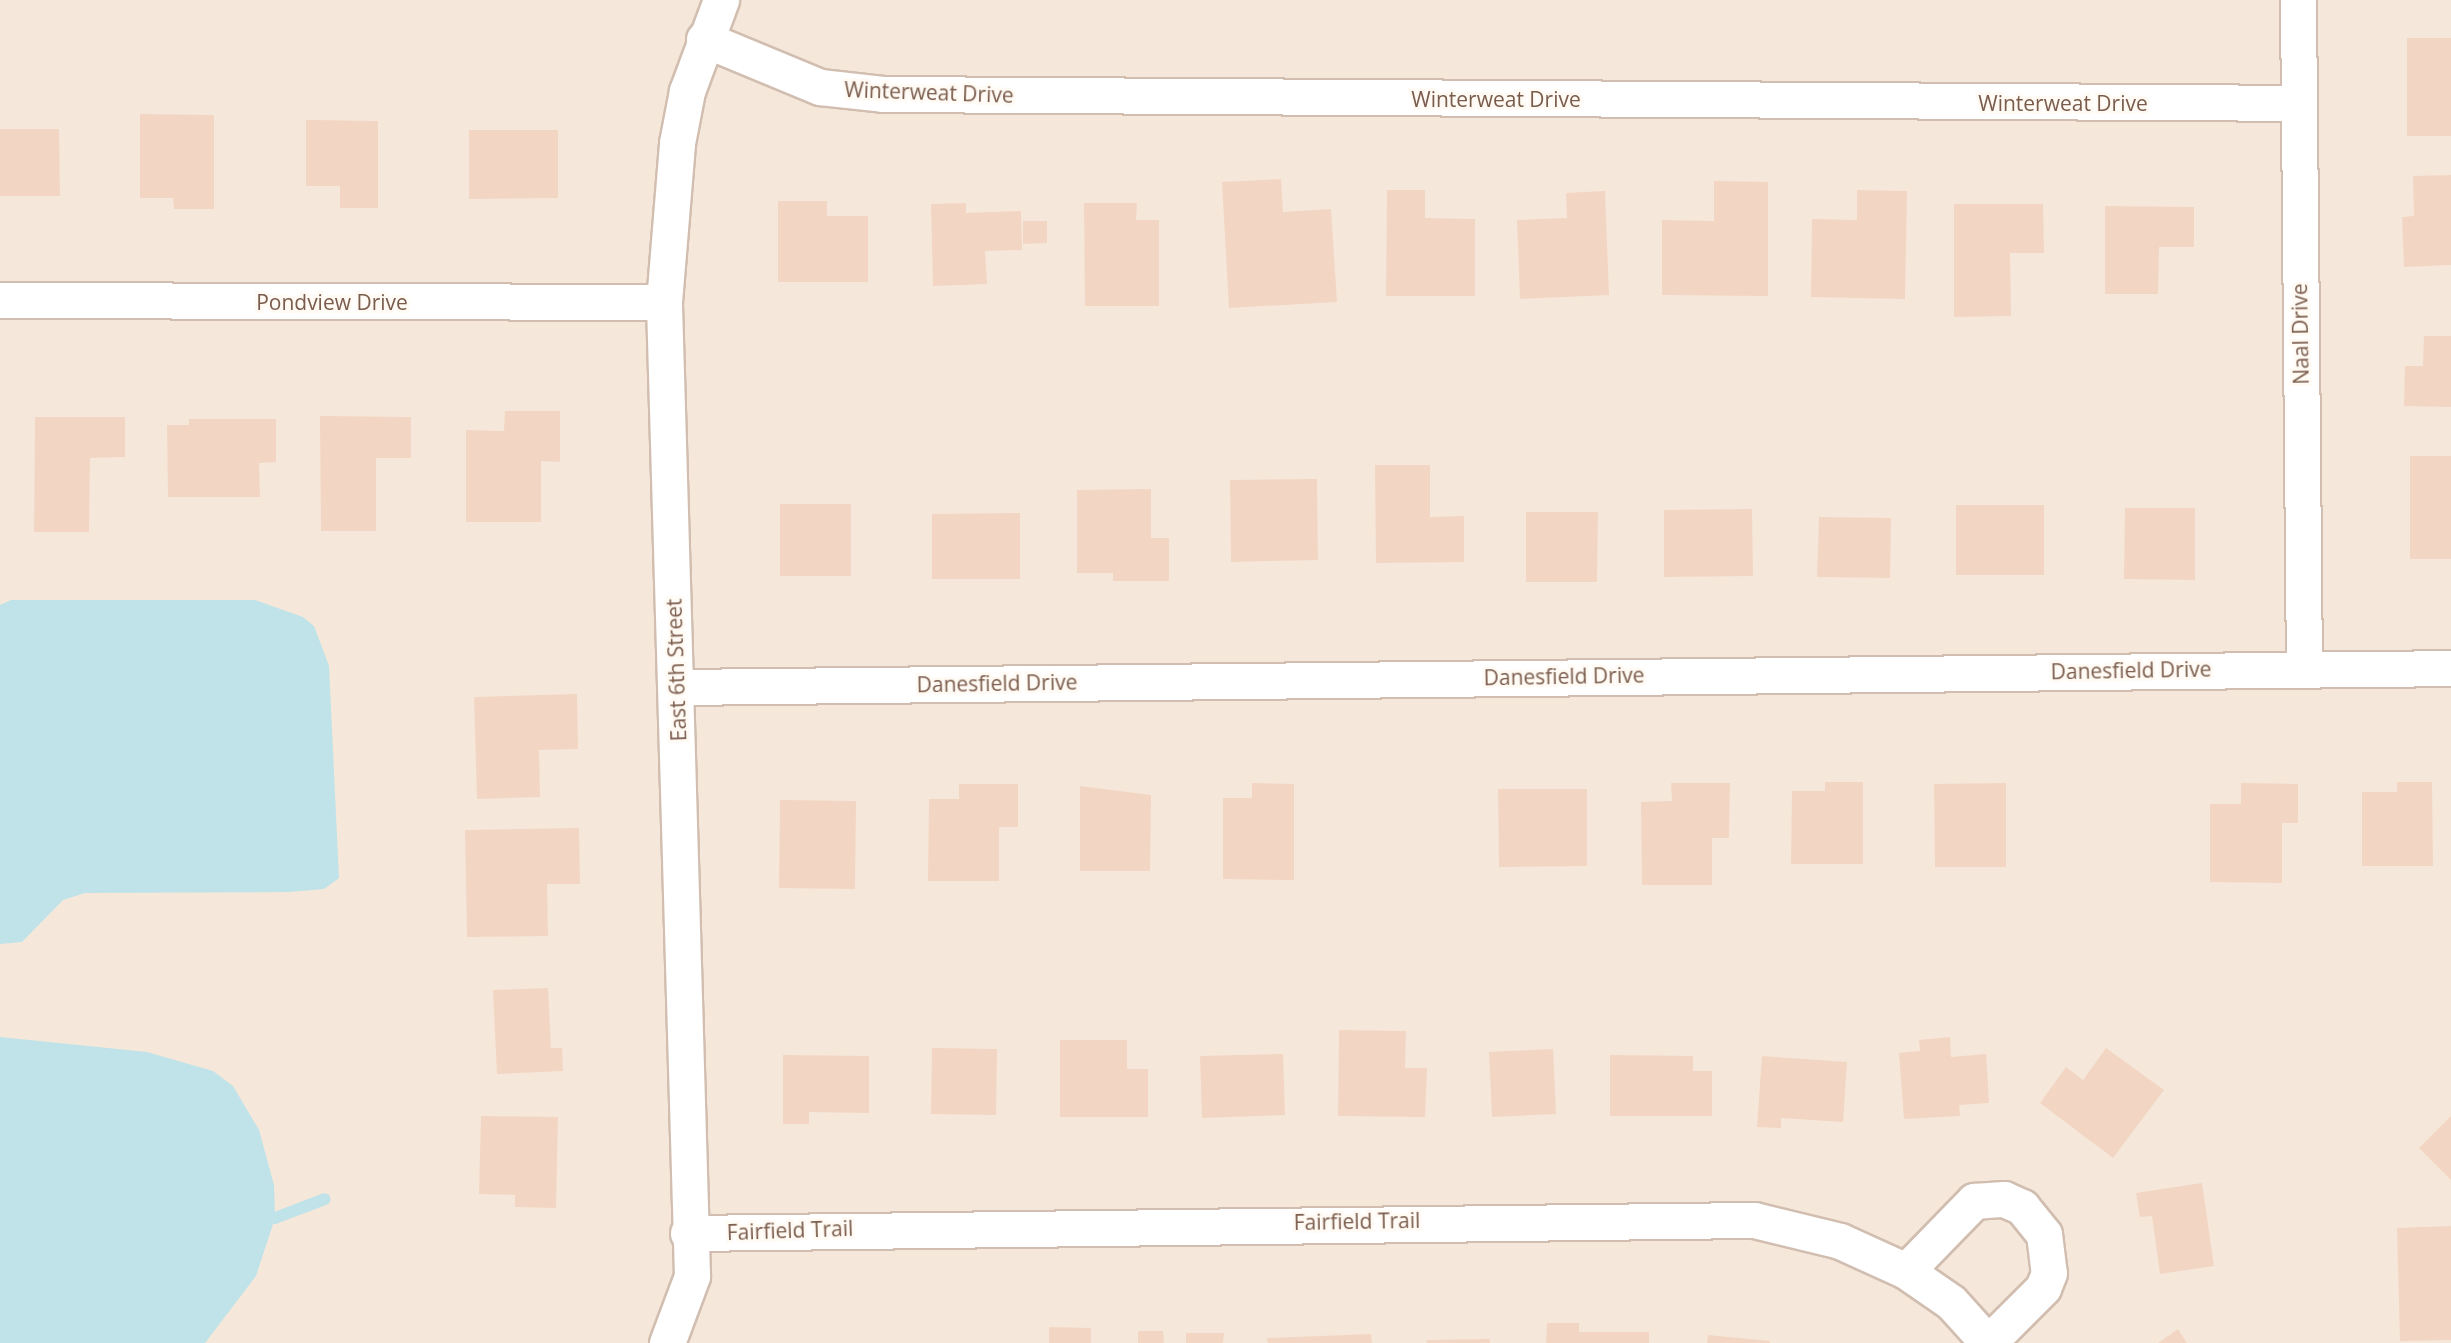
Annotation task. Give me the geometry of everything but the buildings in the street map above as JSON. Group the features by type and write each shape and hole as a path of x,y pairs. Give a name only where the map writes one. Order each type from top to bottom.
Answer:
{"street":[{"name":"East 6th Street","path":"667,1343 692,1276 688,1233 664,302 677,143 704,39 721,0"},
{"name":"Naal Drive","path":"2298,0 2304,668"},
{"name":"Winterweat Drive","path":"704,39 820,87 883,94 2297,103"},
{"name":"Pondview Drive","path":"0,300 664,302"},
{"name":"Danesfield Drive","path":"676,687 2451,668"},
{"path":"1906,1271 1974,1201 2004,1199 2022,1207 2044,1234 2049,1273 2043,1288 1988,1343"},
{"name":"Fairfield Trail","path":"688,1233 1706,1217 1792,1226 1906,1271 1951,1302 1988,1343"}],"shaded area":[{"path":"0,0 2451,0 2451,1343 0,1343"}],"water":[{"path":"11,600 255,600 303,617 314,626 329,666 339,878 324,889 289,892 85,893 63,900 22,942 0,944 0,605"},
{"path":"0,1037 147,1052 213,1071 233,1086 259,1130 274,1185 275,1218 256,1276 205,1343 0,1343"}],"waterway":[{"path":"258,1216 275,1218 325,1199"}]}
